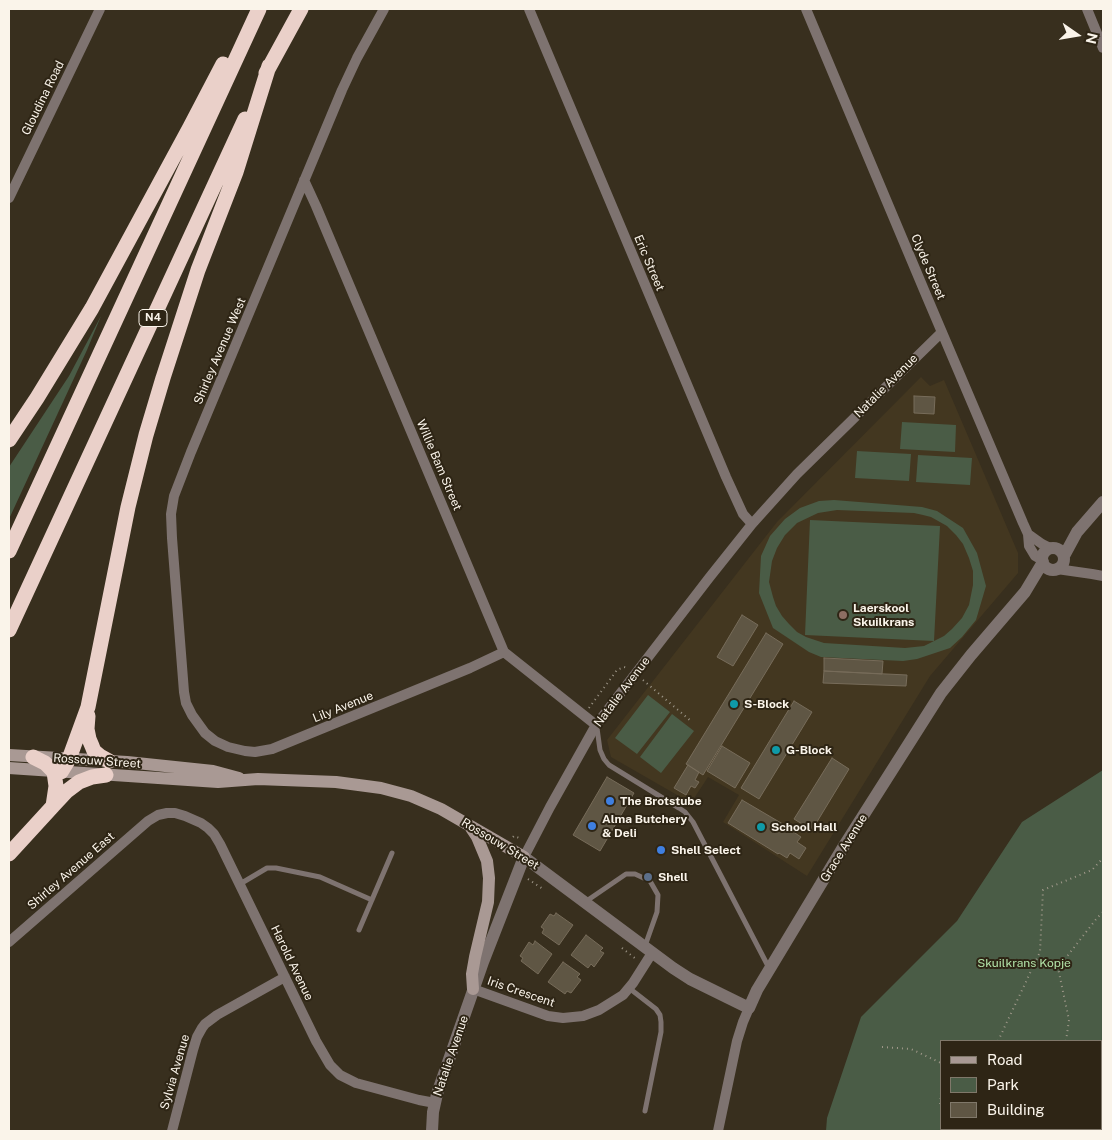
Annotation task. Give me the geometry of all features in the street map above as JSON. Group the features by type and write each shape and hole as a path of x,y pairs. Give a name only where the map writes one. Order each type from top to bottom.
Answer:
{"highway":[{"path":"9,440 92,308 223,64 255,9"},
{"name":"N4","path":"9,551 259,9"},
{"name":"N4","path":"9,630 270,66 301,9"},
{"path":"9,854 67,791 79,782 107,768 94,751 89,739 87,729 88,708 128,507 163,378 196,279 236,172 270,66"},
{"path":"53,806 61,767 88,708"},
{"path":"33,757 45,763 61,767"}],"main road":[{"path":"9,755 33,757"},
{"name":"Rossouw Street","path":"9,768 61,767 213,771 244,780 336,782 381,788 411,796 441,809 524,857"},
{"path":"470,826 487,861 489,878 488,902 472,974 474,989"}],"street":[{"name":"Gloudina Road","path":"9,198 100,9"},
{"name":"Shirley Avenue West","path":"194,720 186,703 180,661 171,514 174,496 342,90 384,9"},
{"name":"Eric Street","path":"529,9 726,477 743,514 752,524"},
{"name":"Clyde Street","path":"806,9 1028,534 1029,546 1035,556 1042,561"},
{"path":"1086,9 1103,48"},
{"name":"Willie Bam Street","path":"304,180 504,652 596,725"},
{"name":"Natalie Avenue","path":"432,1131 435,1103 493,935 524,857 596,725 752,524 797,474 942,332"},
{"name":"Grace Avenue","path":"718,1131 737,1041 749,1008 842,849 941,693 1025,592 1058,558 1103,502"},
{"path":"1028,534 1058,558 1092,574 1103,576"},
{"path":"1042,561 1047,568 1058,558"},
{"name":"Grace Avenue","path":"1025,592 1042,561"},
{"name":"Lily Avenue","path":"194,720 215,741 228,747 245,752 272,749 504,652"},
{"name":"Harold Avenue","path":"151,819 158,815 172,813 185,816 202,824 212,832 240,884 325,1057 337,1072 345,1078 362,1085 435,1103"},
{"name":"Shirley Avenue East","path":"9,942 151,819"},
{"name":"Rossouw Street","path":"524,857 648,950 690,979 749,1008"},
{"name":"Iris Crescent","path":"474,989 548,1016 563,1018 583,1016 594,1012 623,995 629,988 648,950"},
{"name":"Sylvia Avenue","path":"172,1131 193,1050 202,1028 217,1015 285,977"}],"lane":[{"path":"596,725 600,750 604,759 610,765 685,812 693,822 770,970"},
{"path":"359,930 392,853"},
{"path":"240,884 267,868 276,868 320,877 372,900"},
{"path":"585,902 626,874 636,874 650,881 658,895 657,912 648,950"},
{"path":"629,988 656,1009 660,1015 661,1022 661,1032 645,1111"}],"path":[{"path":"590,707 617,670 624,667 628,669"},
{"path":"641,679 691,721"},
{"path":"998,1040 1040,952 1043,890 1092,870 1103,858"},
{"path":"1066,1040 1069,1020 1058,968 1103,912"},
{"path":"882,1047 911,1049 940,1063"}],"shaded area":[{"name":"Laerskool Skuilkrans","path":"921,377 930,386 944,380 1018,553 1018,573 930,676 807,876 723,822 739,795 708,777 691,803 611,757 607,740 777,522"}],"green space":[{"path":"101,316 9,519 9,467 69,376"},
{"path":"902,422 956,425 955,452 900,449"},
{"path":"857,451 911,454 909,481 855,478"},
{"path":"918,455 972,458 970,485 916,482"},
{"path":"834,500 922,507 937,511 963,528 977,553 986,586 976,620 962,637 950,648 917,659 903,661 821,657 809,652 773,628 759,593 761,556 770,536 785,519 800,508 819,501","holes":["837,510 914,513 931,517 947,526 963,544 973,571 973,585 969,605 962,618 944,636 924,646 905,648 824,643 797,632 782,616 776,606 769,582 772,561 785,535 797,523 818,513"]},
{"path":"810,520 940,526 934,641 805,635"},
{"path":"648,695 670,712 637,754 615,738"},
{"path":"672,714 694,731 661,773 640,757"},
{"name":"Skuilkrans Kopje","path":"1103,770 1103,1131 826,1131 827,1118 861,1017 957,921 1022,822"}],"building":[{"path":"914,396 935,397 934,414 914,413"},
{"path":"742,615 758,625 733,666 717,657"},
{"name":"S-Block","path":"766,633 783,644 703,775 686,764"},
{"path":"824,658 883,661 882,674 824,671"},
{"path":"824,671 907,675 906,686 823,683"},
{"name":"G-Block","path":"794,701 812,712 759,799 741,788"},
{"path":"722,746 750,763 735,788 707,771"},
{"path":"832,758 849,769 812,830 794,819"},
{"path":"688,765 699,772 695,780 699,782 695,788 691,786 686,795 674,788"},
{"path":"607,777 634,793 600,851 573,835"},
{"name":"School Hall","path":"742,800 793,830 801,837 797,842 806,848 799,859 790,853 787,858 778,854 728,823"},
{"path":"556,913 573,925 559,945 542,933 544,929 541,927 550,914 554,916"},
{"path":"586,935 603,948 600,951 604,953 594,967 591,964 588,968 571,955"},
{"path":"535,941 552,954 538,974 521,961 523,958 520,956 529,942 533,945"},
{"path":"563,962 580,974 577,977 581,980 571,993 567,991 565,994 548,982"}],"place":[{"name":"Laerskool Skuilkrans","path":"843,615"},
{"name":"S-Block","path":"734,704"},
{"name":"G-Block","path":"776,750"},
{"name":"The Brotstube","path":"610,801"},
{"name":"Alma Butchery & Deli","path":"592,826"},
{"name":"School Hall","path":"761,827"},
{"name":"Shell Select","path":"661,850"},
{"name":"Shell","path":"648,877"}]}
